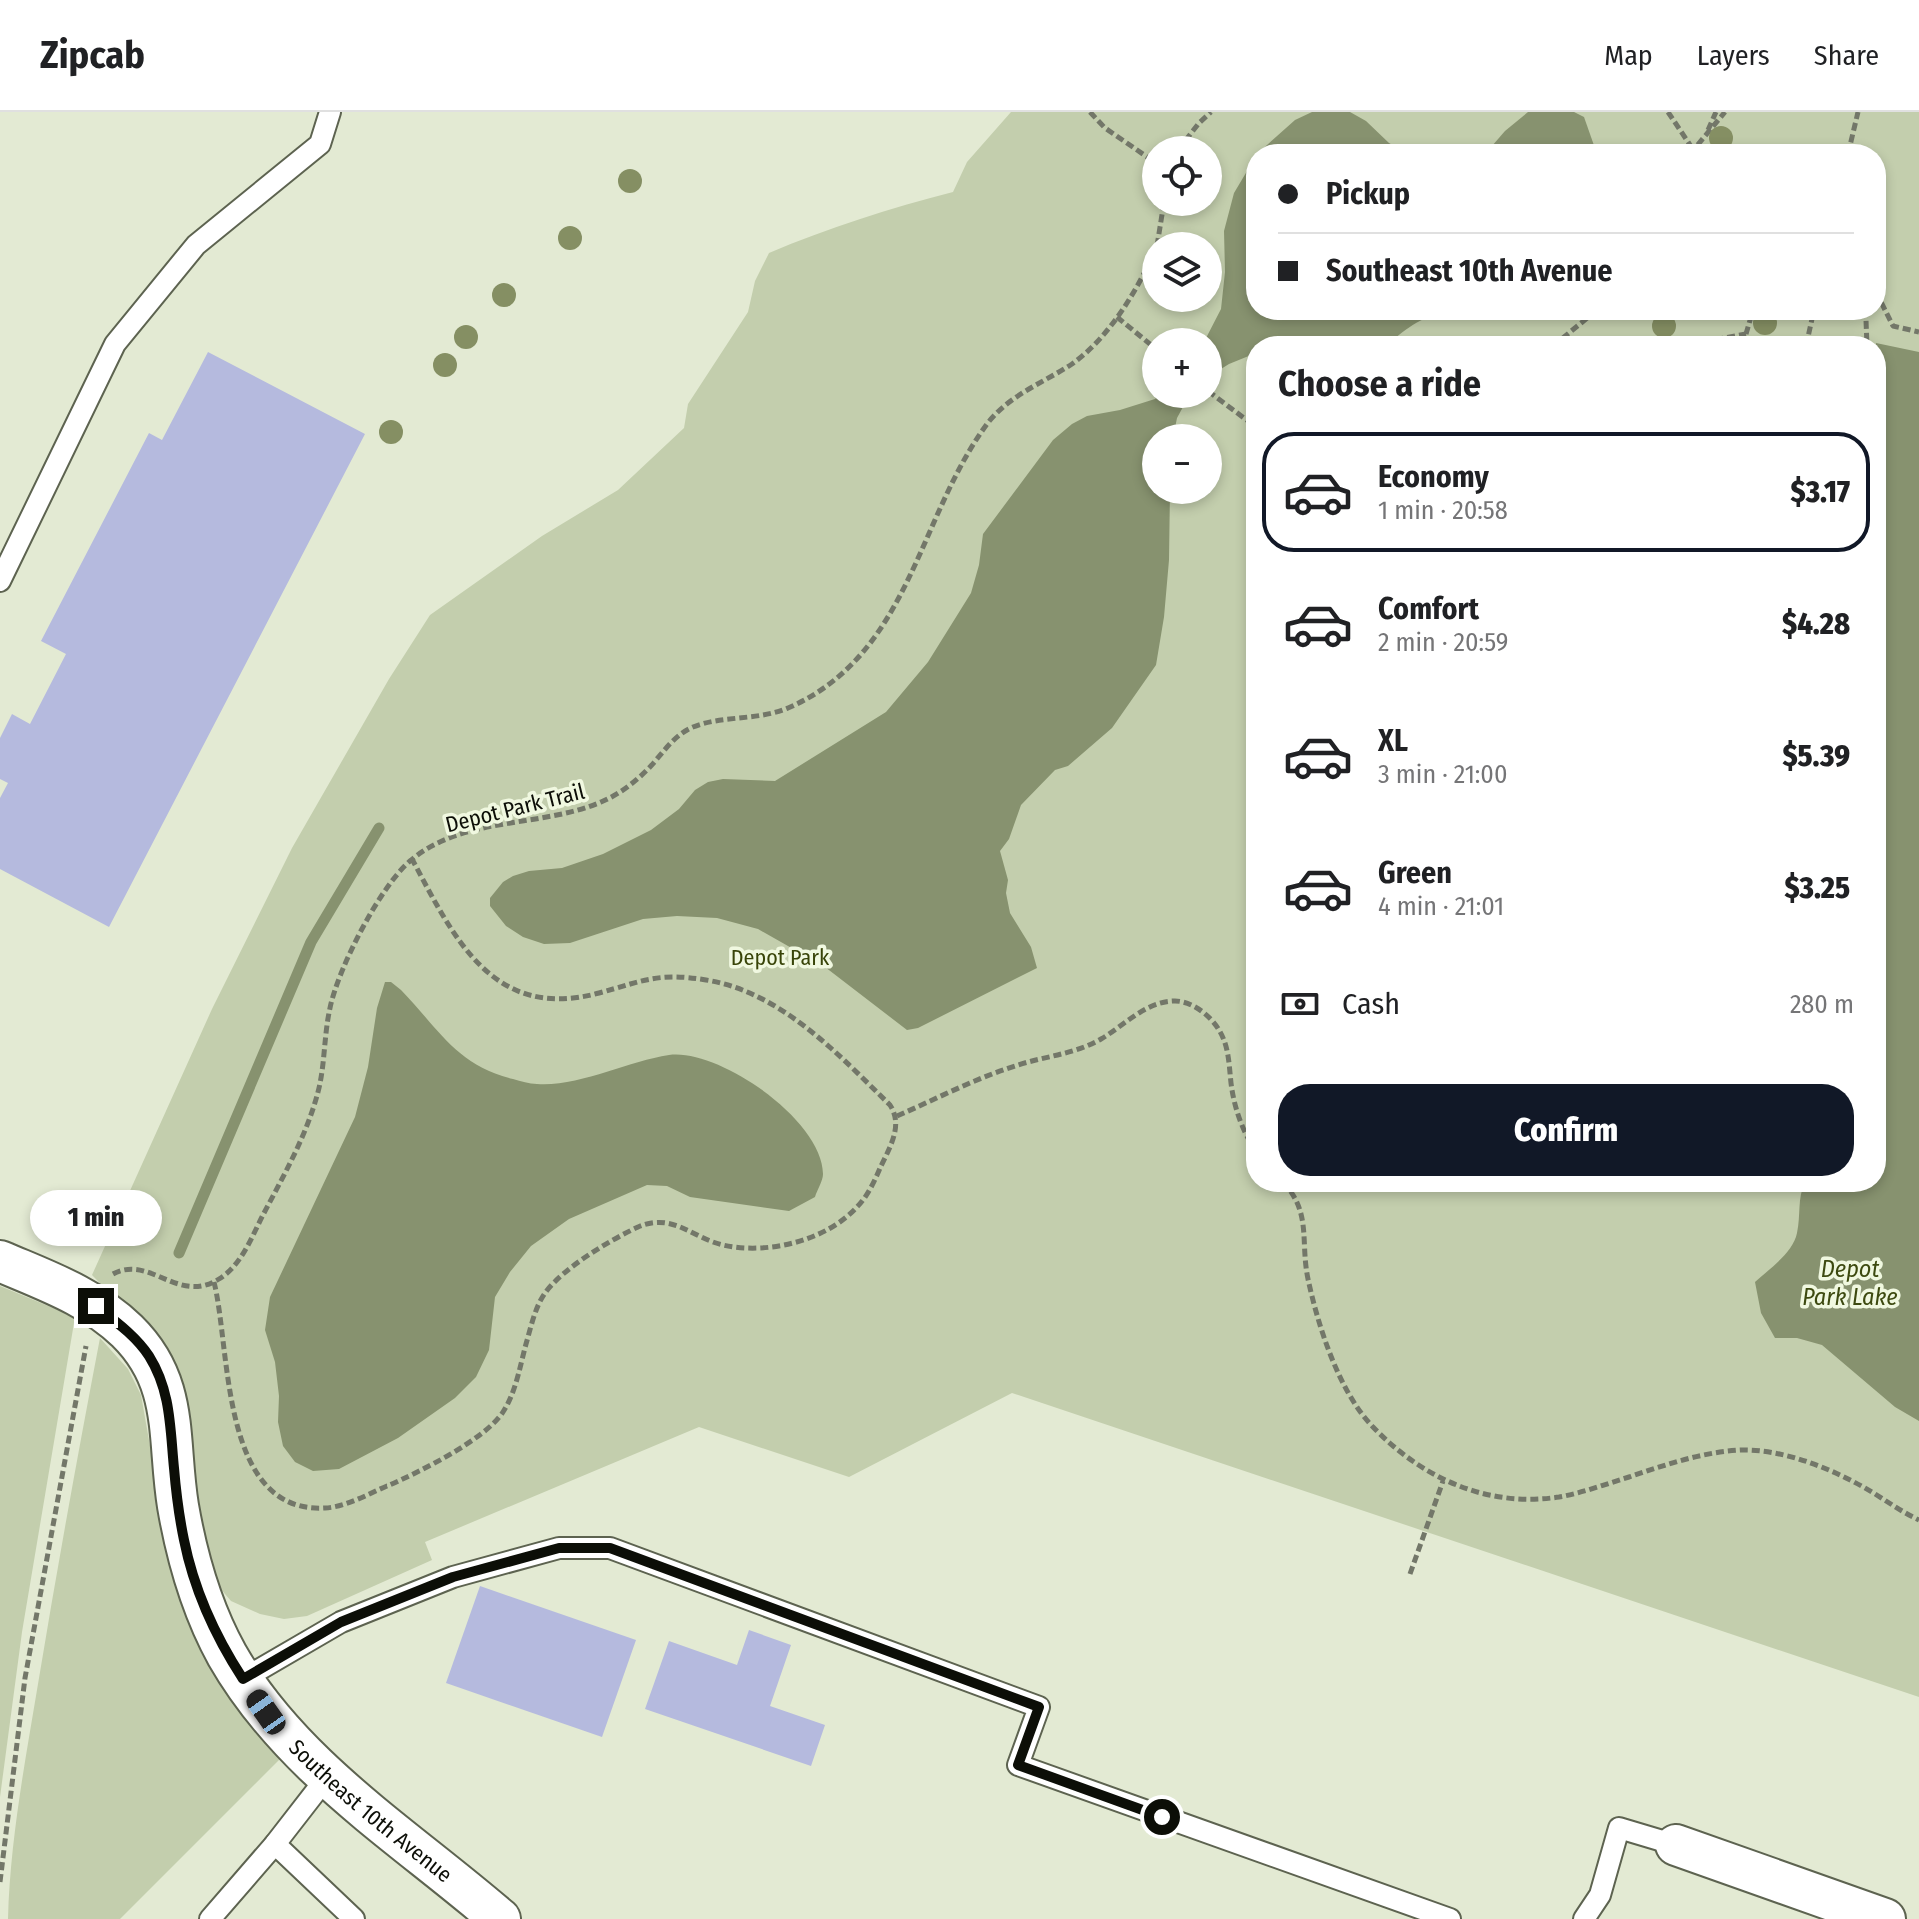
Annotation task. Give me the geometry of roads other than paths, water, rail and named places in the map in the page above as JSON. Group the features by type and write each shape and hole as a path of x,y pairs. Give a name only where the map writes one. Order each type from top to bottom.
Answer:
{"street":[{"name":"Southeast 10th Avenue","path":"0,1261 98,1306 141,1346 160,1378 169,1405 177,1502 190,1567 213,1628 243,1679 293,1744 327,1777 500,1919"},
{"path":"1676,1845 1885,1919"}],"lane":[{"path":"0,581 115,344 196,245 320,144 330,112"},
{"path":"243,1679 341,1622 453,1577 559,1548 610,1548 1039,1707 1018,1765 1450,1919"},
{"path":"210,1919 275,1844 327,1777"},
{"path":"1584,1919 1600,1895 1619,1828 1676,1845"},
{"path":"275,1844 354,1919"}],"water":[{"path":"1312,112 1350,112 1366,121 1391,144 1268,144 1295,120"},
{"path":"1528,112 1574,112 1584,117 1593,144 1494,144"},
{"path":"1246,173 1246,320 1422,320 1398,336 1246,336 1246,357 1222,368 1222,328 1211,328 1222,312 1224,231 1234,193"},
{"name":"Depot Park Lake","path":"1886,345 1919,352 1919,1421 1895,1407 1822,1345 1797,1338 1775,1338 1761,1313 1755,1282 1780,1260 1795,1240 1802,1192 1886,1192"},
{"path":"1142,403 1142,408 1182,408 1176,424 1142,424 1142,504 1170,504 1164,617 1156,665 1112,728 1068,766 1055,770 1021,805 1009,839 1000,851 1008,880 1006,893 1010,913 1031,947 1037,968 918,1028 907,1030 825,967 758,929 717,918 677,916 643,919 570,943 544,944 523,937 506,926 490,906 490,898 503,882 513,876 562,868 603,854 651,830 708,782 723,779 775,781 886,712 928,662 971,593 983,534 1053,440 1087,416"},
{"path":"385,982 391,982 401,990 450,1044 477,1065 525,1082 570,1082 669,1055 690,1056 714,1063 739,1075 787,1111 806,1132 818,1153 823,1177 815,1197 789,1211 690,1197 667,1186 647,1185 569,1219 531,1246 510,1272 495,1297 489,1350 476,1377 455,1398 398,1438 339,1469 313,1471 295,1462 283,1446 278,1422 275,1362 265,1330 270,1297 355,1117"}],"waterway":[{"path":"179,1253 311,942 379,828"}],"park label":[{"name":"Depot Park","path":"780,957"}]}
